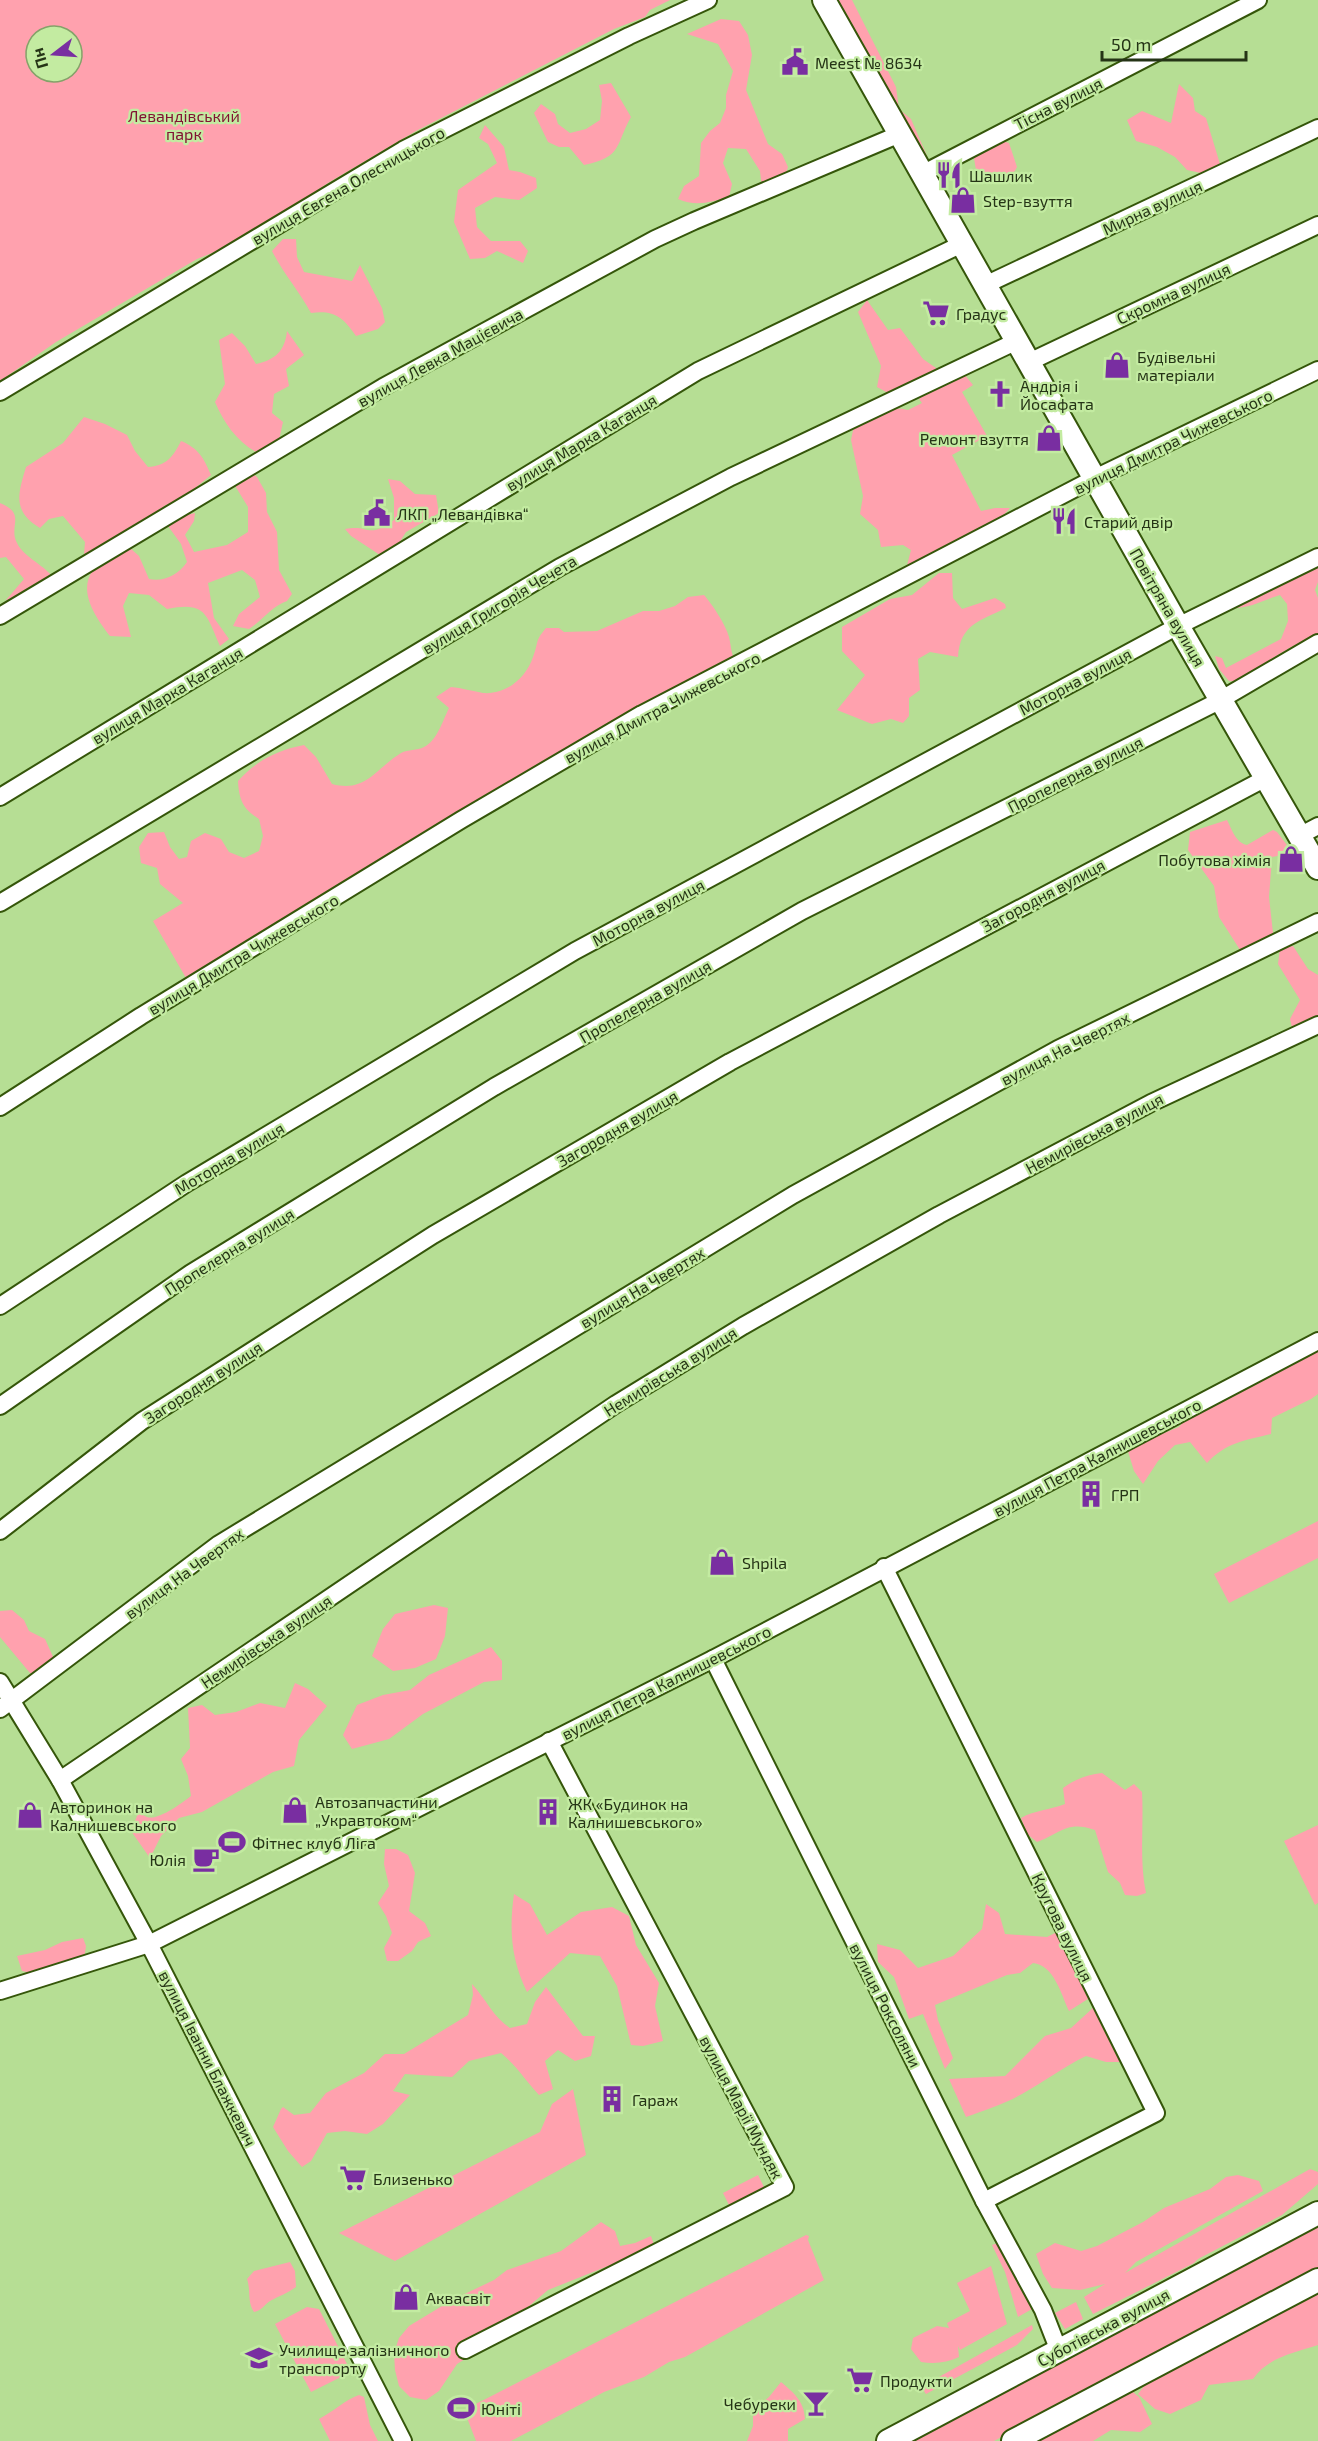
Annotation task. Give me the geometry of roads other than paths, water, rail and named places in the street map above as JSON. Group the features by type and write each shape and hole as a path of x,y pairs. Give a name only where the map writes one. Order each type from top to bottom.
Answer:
{"street":[{"name":"вулиця Євгена Олесницького","path":"0,392 404,150 629,36 708,0"},
{"name":"Повітряна вулиця","path":"824,0 1266,778 1309,831 1318,868"},
{"name":"Тісна вулиця","path":"922,174 1258,0"},
{"name":"Мирна вулиця","path":"985,285 1318,128"},
{"name":"вулиця Левка Мацієвича","path":"0,616 383,387 655,239 693,220 900,134"},
{"name":"Скромна вулиця","path":"1029,362 1318,225"},
{"name":"вулиця Марка Каганця","path":"0,797 698,371 962,244"},
{"name":"вулиця Григорія Чечета","path":"0,903 560,567 731,477 1017,341"},
{"name":"вулиця Дмитра Чижевського","path":"0,1107 141,1016 461,820 642,714 1095,478 1318,370"},
{"name":"Моторна вулиця","path":"0,1306 186,1183 575,951 1178,626 1318,557"},
{"name":"Пропелерна вулиця","path":"0,1406 191,1273 494,1087 802,911 1222,699 1318,643"},
{"name":"Загородня вулиця","path":"0,1531 142,1421 433,1235 730,1062 1266,778"},
{"name":"вулиця На Чвертях","path":"6,1704 219,1544 783,1201 1058,1049 1318,922"},
{"name":"Немирівська вулиця","path":"60,1780 616,1404 743,1326 939,1215 1140,1108 1318,1025"},
{"name":"вулиця Петра Калнишевського","path":"0,1991 150,1944 713,1659 884,1567 1318,1341"},
{"name":"Кругова вулиця","path":"884,1567 1156,2113 984,2201"},
{"name":"вулиця Роксоляни","path":"713,1659 984,2201 1043,2310 1059,2351"},
{"name":"вулиця Іванни Блажкевич","path":"0,1682 6,1704 60,1780 150,1944 403,2441"},
{"name":"вулиця Марії Мундяк","path":"465,2350 785,2187 549,1741"},
{"name":"Суботівська вулиця","path":"888,2441 1318,2213"},
{"path":"1013,2441 1318,2280"}],"place":[{"name":"Meest № 8634","path":"795,62"},
{"name":"Шашлик","path":"949,175"},
{"name":"Step-взуття","path":"963,200"},
{"name":"Градус","path":"936,313"},
{"name":"Будівельні матеріали","path":"1117,365"},
{"name":"Андрія і Йосафата","path":"1000,394"},
{"name":"Ремонт взуття","path":"1049,438"},
{"name":"ЛКП „Левандівка“","path":"377,513"},
{"name":"Старий двір","path":"1064,521"},
{"name":"Побутова хімія","path":"1291,859"},
{"name":"ГРП","path":"1091,1494"},
{"name":"Shpila","path":"722,1562"},
{"name":"Автозапчастини „Укравтоком“","path":"295,1810"},
{"name":"ЖК «Будинок на Калнишевського»","path":"548,1812"},
{"name":"Авторинок на Калнишевського","path":"30,1815"},
{"name":"Фітнес клуб Ліга","path":"232,1842"},
{"name":"Юлія","path":"206,1859"},
{"name":"Гараж","path":"612,2099"},
{"name":"Близенько","path":"353,2178"},
{"name":"Аквасвіт","path":"406,2297"},
{"name":"Училище залізничного транспорту","path":"259,2358"},
{"name":"Продукти","path":"860,2380"},
{"name":"Чебуреки","path":"816,2403"},
{"name":"Юніті","path":"461,2408"}],"park label":[{"name":"Левандівський парк","path":"184,124"}]}
